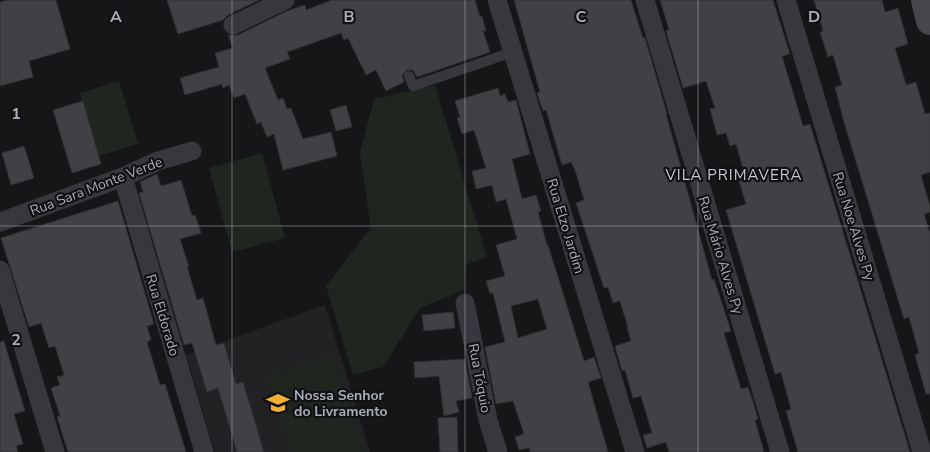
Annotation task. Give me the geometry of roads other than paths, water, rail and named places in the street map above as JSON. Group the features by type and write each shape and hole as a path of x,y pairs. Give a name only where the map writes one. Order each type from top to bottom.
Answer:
{"main road":[{"path":"926,0 930,21"}],"street":[{"path":"233,25 285,0"},
{"name":"Rua Elzo Jardim","path":"497,0 635,452"},
{"name":"Rua Mário Alves Py","path":"645,0 780,452"},
{"name":"Rua Noe Alves Py","path":"786,0 922,452"},
{"name":"Rua Sara Monte Verde","path":"0,222 192,151"},
{"name":"Rua Eldorado","path":"123,178 204,452"},
{"path":"0,270 55,452"},
{"name":"Rua Tóquio","path":"465,303 488,420 498,452"}],"lane":[{"path":"408,76 413,86 513,52"}],"place":[{"name":"Nossa Senhor do Livramento","path":"278,403"}],"district":[{"name":"VILA PRIMAVERA","path":"734,175"}]}
